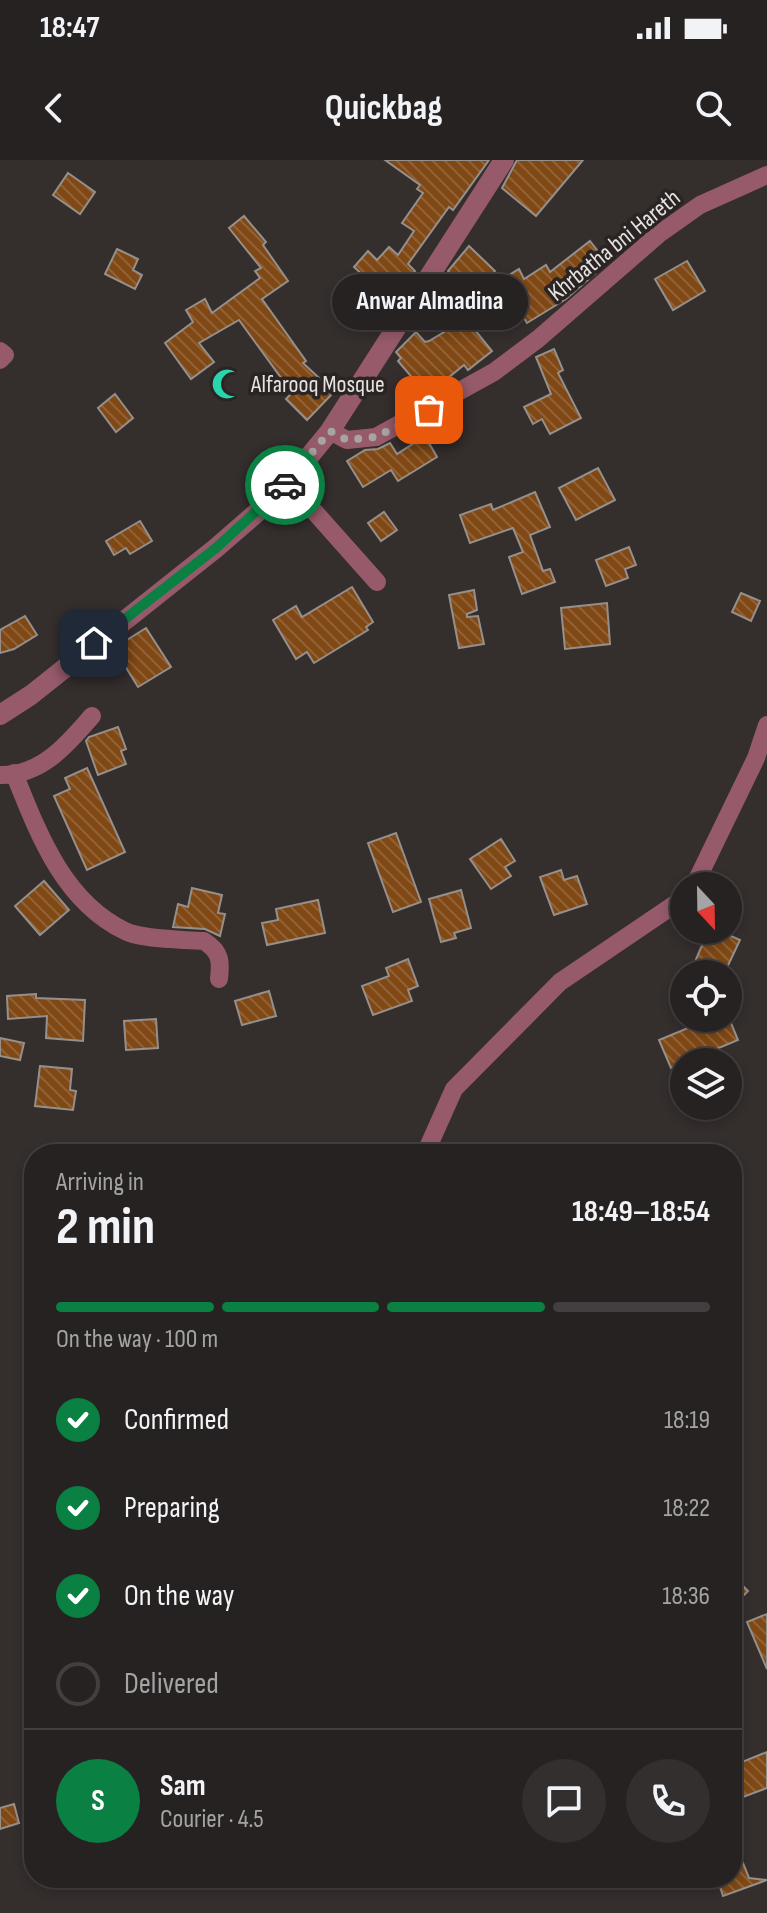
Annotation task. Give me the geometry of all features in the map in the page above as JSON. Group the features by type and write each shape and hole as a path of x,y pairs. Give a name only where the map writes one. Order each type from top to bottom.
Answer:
{"street":[{"path":"0,715 31,695 216,548 288,482 330,431 504,160"},
{"name":"Khrbatha bni Hareth","path":"330,431 347,440 376,437 494,372 538,339 669,226 700,205 767,175"},
{"path":"0,351 5,355 0,360"},
{"path":"288,482 377,582"},
{"path":"92,716 60,752 35,768 7,774 62,876 90,907 126,933 204,941 215,948 221,959 219,979"},
{"path":"701,872 756,758 767,725"},
{"path":"429,1144 454,1089 560,982 670,907"}],"building":[{"path":"385,160 489,160 453,210 449,207 408,264 415,271 383,306 361,286 367,279 354,267 368,251 377,260 389,247 398,255 414,231 402,223 423,193 417,189 420,185"},
{"path":"517,160 583,160 536,216 502,188"},
{"path":"68,173 95,192 80,214 53,195"},
{"path":"244,216 266,242 263,245 288,281 262,299 306,361 303,363 334,392 307,420 286,399 292,393 239,320 199,343 214,362 191,379 165,343 193,322 186,310 205,299 212,313 260,278 255,271 261,268 229,228"},
{"path":"590,241 607,263 566,299 527,323 509,294 514,291 506,277 519,269 524,279 546,265 550,272"},
{"path":"469,246 495,271 472,294 448,271"},
{"path":"117,249 138,259 133,270 142,275 135,289 105,274"},
{"path":"687,261 705,291 673,310 655,279"},
{"path":"466,319 492,351 468,370 464,365 427,395 398,361 401,358 396,352 416,332 425,342 429,341"},
{"path":"554,349 563,370 558,373 581,418 550,434 542,419 533,424 524,407 551,394 536,357"},
{"path":"115,394 133,418 116,432 98,408"},
{"path":"425,436 437,457 398,481 391,470 363,487 347,461 365,450 378,449 390,443 397,454"},
{"path":"598,468 615,500 576,520 559,488"},
{"path":"535,492 550,527 530,535 543,571 550,569 555,582 522,594 509,557 523,552 513,528 470,543 460,515 491,504 493,510"},
{"path":"384,512 397,530 381,541 368,523"},
{"path":"140,521 152,541 130,554 126,548 114,555 106,541"},
{"path":"629,547 636,565 625,569 628,578 606,586 596,560"},
{"path":"352,587 373,622 366,627 368,630 314,663 307,652 296,659 273,620 296,606 302,617"},
{"path":"474,590 477,610 467,614 467,617 478,616 484,644 459,648 449,595"},
{"path":"741,593 760,601 751,621 732,612"},
{"path":"607,603 610,644 565,649 561,608"},
{"path":"25,616 37,635 14,649 0,653 0,630"},
{"path":"146,628 171,667 138,687 114,648"},
{"path":"118,727 126,749 121,751 126,764 98,775 86,741 89,737"},
{"path":"87,768 125,852 87,870 54,796 70,789 65,778"},
{"path":"396,833 421,902 393,912 368,843"},
{"path":"501,839 515,861 505,867 511,876 491,889 470,859"},
{"path":"561,870 564,880 577,876 587,904 554,915 540,877"},
{"path":"44,881 69,910 40,935 15,906"},
{"path":"192,888 222,895 218,913 225,914 220,936 205,929 173,927 178,904 188,907"},
{"path":"461,890 471,928 454,933 456,938 441,942 429,899"},
{"path":"318,900 325,933 267,945 262,923 278,920 276,909"},
{"path":"703,944 738,944 731,960 696,960"},
{"path":"408,959 418,986 408,990 412,1001 373,1015 362,986 389,976 386,968"},
{"path":"269,991 276,1016 242,1025 235,1001"},
{"path":"36,994 36,998 85,1000 83,1041 46,1038 47,1016 8,1019 7,996"},
{"path":"156,1019 158,1048 126,1050 124,1021"},
{"path":"678,1032 735,1032 738,1040 719,1048 670,1048 670,1066 659,1040"},
{"path":"0,1038 24,1043 20,1060 0,1056"},
{"path":"40,1066 72,1069 70,1090 76,1091 73,1110 35,1106"},
{"path":"767,1614 767,1669 747,1622"},
{"path":"767,1752 767,1788 743,1797 742,1762"},
{"path":"14,1804 19,1823 0,1829 0,1808"},
{"path":"742,1861 749,1878 767,1880 723,1896 720,1888 742,1888"}],"way so far":[{"path":"285,485 330,431 347,440 376,437 429,410"}],"place":[{"name":"Alfarooq Mosque","path":"227,384"},
{"name":"Anwar Almadina","path":"429,410"}],"route":[{"path":"94,643 216,548 285,485"}]}
